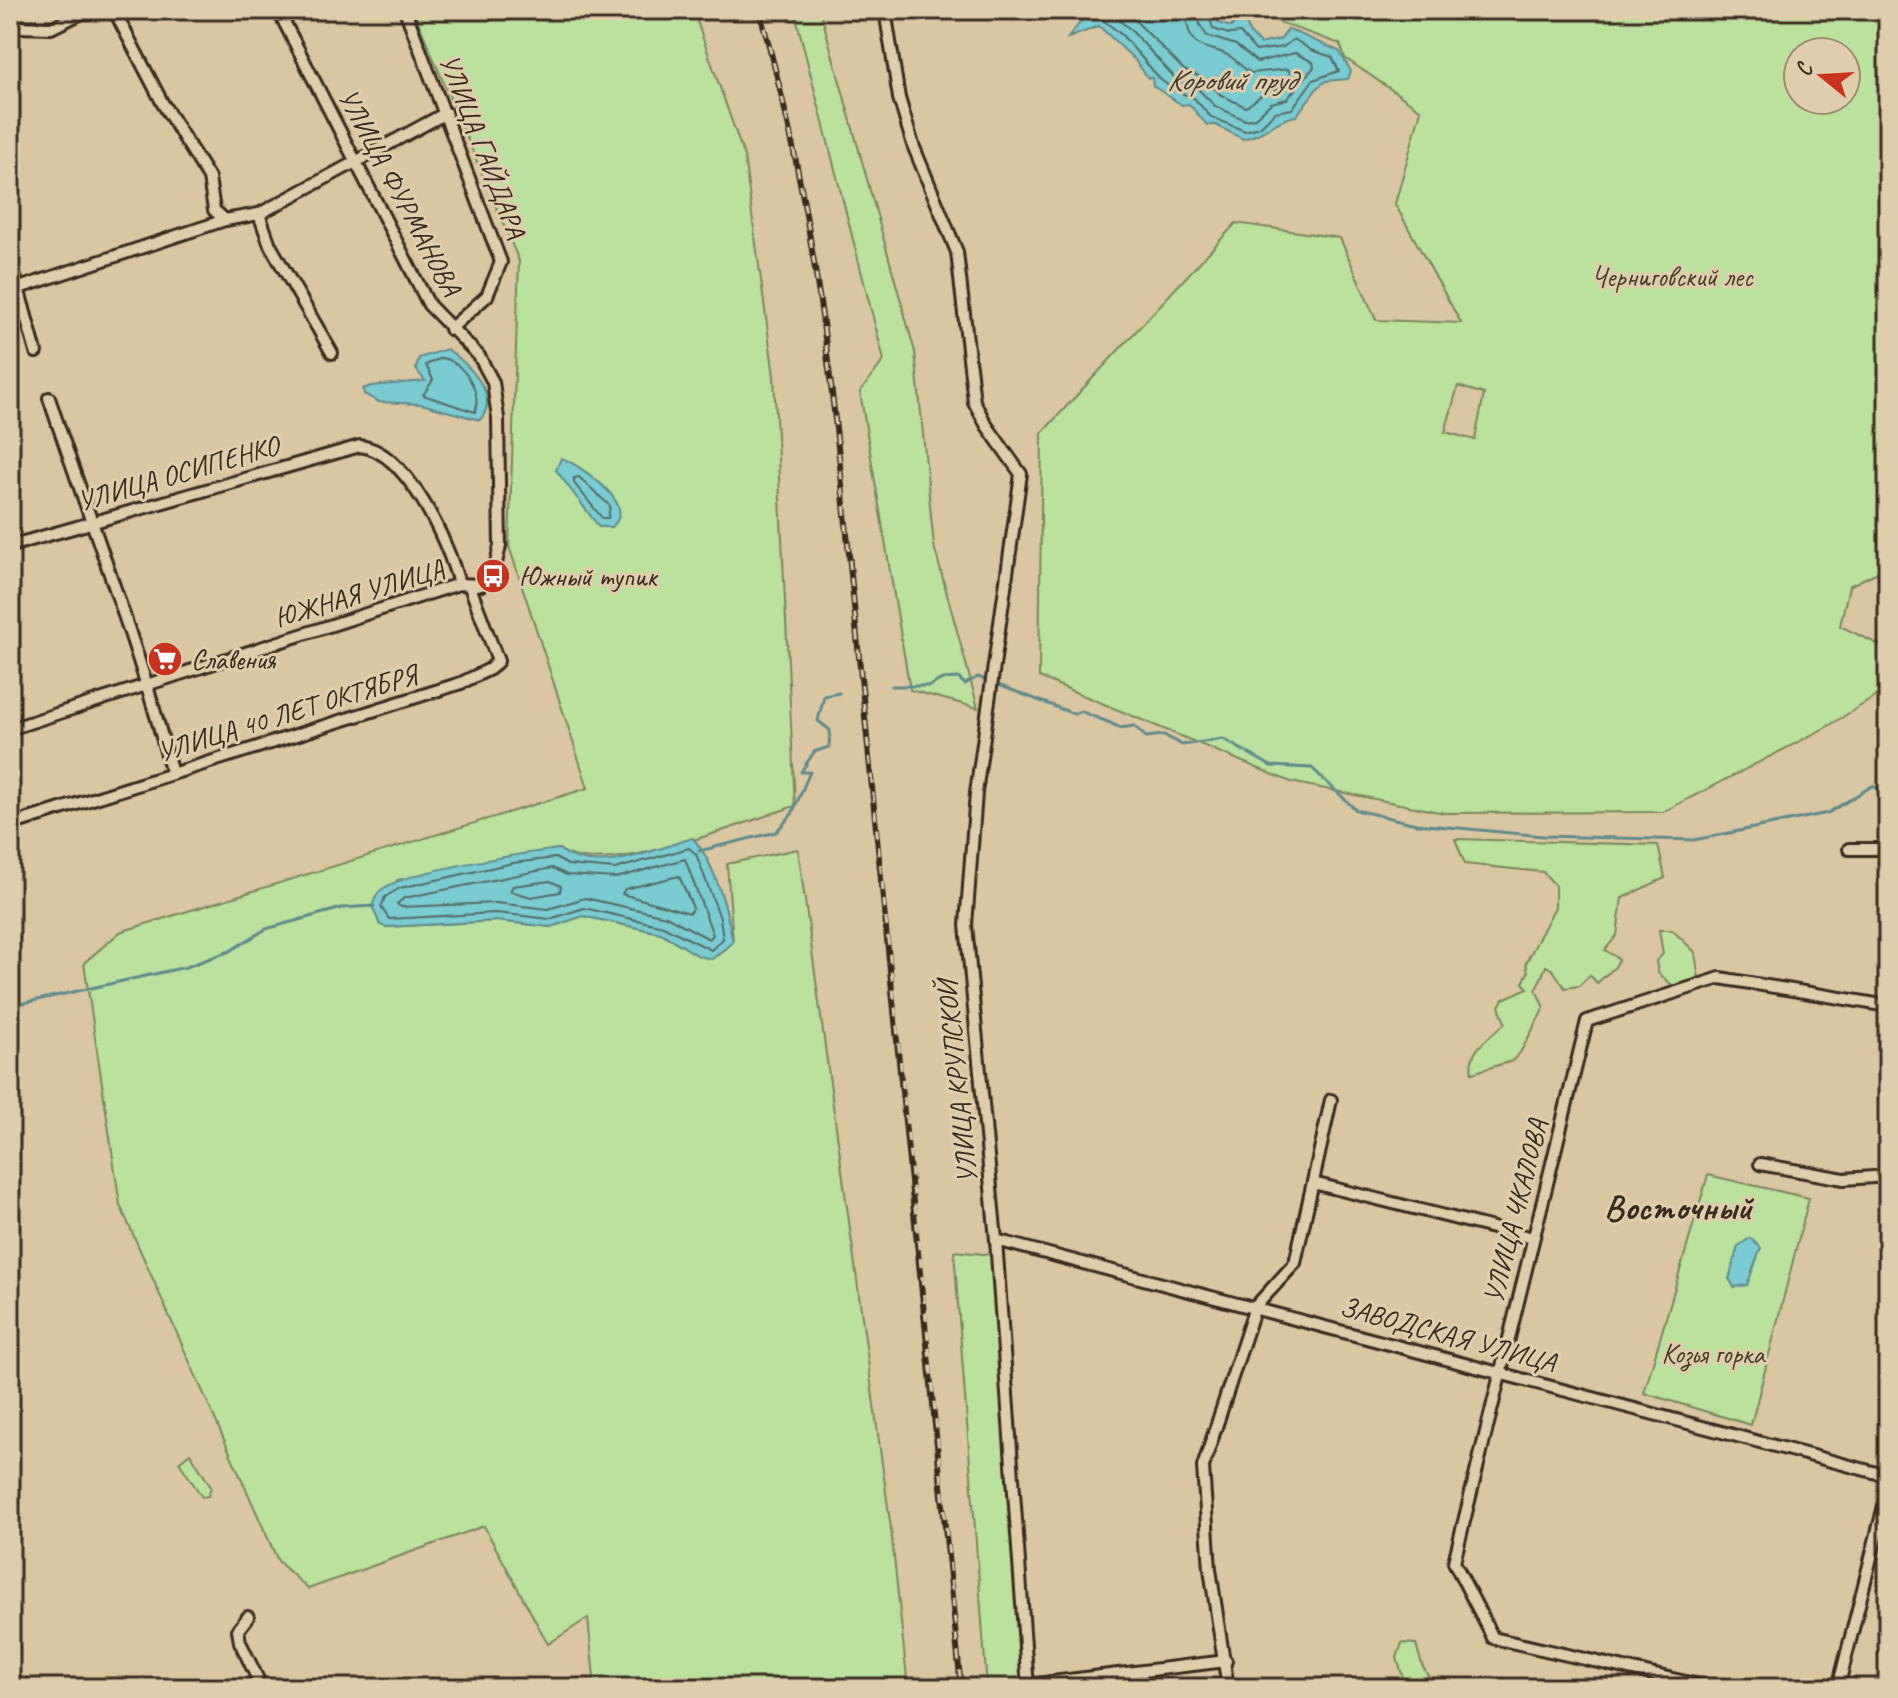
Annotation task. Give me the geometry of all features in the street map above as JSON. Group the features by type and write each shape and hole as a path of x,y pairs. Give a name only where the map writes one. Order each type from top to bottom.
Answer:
{"street":[{"path":"17,27 51,28 88,10"},
{"path":"114,10 163,104 209,178 214,210 225,220"},
{"name":"УЛИЦА ФУРМАНОВА","path":"278,10 429,305 479,356 493,382 498,418 500,546 493,576"},
{"name":"УЛИЦА ГАЙДАРА","path":"405,10 501,262 487,296 450,329"},
{"name":"УЛИЦА КРУПСКОЙ","path":"885,10 899,98 913,145 957,252 974,402 1021,474 976,793 966,925 996,1240 1028,1687"},
{"path":"14,290 225,220 259,214 446,113"},
{"path":"259,214 270,245 332,353"},
{"path":"10,259 14,290 36,352"},
{"path":"49,398 90,523 126,613 172,774"},
{"name":"УЛИЦА ОСИПЕНКО","path":"10,546 360,446 379,450 401,471 440,534 464,585"},
{"name":"ЮЖНАЯ УЛИЦА","path":"10,729 464,585 481,585 493,576"},
{"name":"УЛИЦА 40 ЛЕТ ОКТЯБРЯ","path":"10,825 461,683 490,669 498,661 464,585"},
{"path":"1849,849 1888,849"},
{"name":"УЛИЦА ЧКАЛОВА","path":"1712,1688 1493,1638 1454,1562 1587,1021 1720,978 1888,1006"},
{"path":"1228,1688 1210,1569 1203,1467 1255,1307 1295,1263 1331,1100"},
{"path":"1760,1164 1844,1179 1888,1176"},
{"path":"1313,1183 1533,1238"},
{"name":"ЗАВОДСКАЯ УЛИЦА","path":"996,1240 1888,1476"},
{"path":"1838,1688 1888,1490"},
{"path":"248,1617 238,1630 240,1642 262,1688"},
{"path":"1028,1687 1226,1661"}],"green space":[{"path":"413,10 693,10 744,156 774,376 795,806 674,846 639,854 579,857 559,849 397,880 386,927 497,921 551,927 583,916 661,933 699,956 719,955 733,942 727,864 798,849 891,1529 908,1688 595,1688 588,1618 548,1644 484,1526 308,1589 278,1561 120,1205 84,963 120,932 588,788 509,546 519,261"},
{"path":"794,10 820,10 915,352 934,546 978,708 910,690 860,392 884,360"},
{"name":"Черниговский лес","path":"1222,10 1888,10 1888,567 1849,586 1840,626 1888,649 1888,689 1825,728 1663,812 1444,813 1291,782 1039,677 1042,433 1236,223 1340,238 1376,320 1461,323 1395,204 1421,110 1345,58 1340,44 1262,16 1235,16","holes":["1458,386 1484,394 1475,440 1445,432"]},
{"path":"1455,839 1658,845 1665,878 1622,898 1617,935 1605,950 1619,959 1615,967 1597,983 1590,975 1579,986 1565,988 1553,970 1546,966 1536,990 1544,1008 1520,1053 1512,1061 1472,1073 1471,1065 1477,1050 1505,1023 1499,1006 1503,999 1528,988 1523,983 1528,972 1526,963 1555,907 1555,885 1543,872 1465,864"},
{"path":"1659,930 1672,930 1695,952 1699,980 1675,988 1658,973 1656,961 1663,954"},
{"name":"Козья горка","path":"1708,1175 1809,1198 1751,1425 1644,1393"},
{"path":"954,1251 993,1255 1028,1688 987,1688"},
{"path":"190,1453 211,1487 208,1496 202,1497 179,1462"},
{"path":"1402,1643 1416,1644 1422,1665 1435,1688 1406,1688 1397,1658"}],"water":[{"name":"Коровий пруд","path":"1082,10 1216,13 1219,23 1231,27 1237,20 1246,20 1249,32 1260,44 1281,39 1288,29 1339,51 1351,71 1348,79 1326,81 1318,87 1296,116 1243,139 1216,125 1207,125 1189,104 1182,105 1153,86 1152,78 1148,78 1135,60 1099,26 1068,38 1082,20"},
{"path":"447,349 472,371 484,390 486,410 480,420 421,404 379,402 364,394 363,389 371,386 425,381 416,369 419,358"},
{"path":"561,458 588,473 614,499 619,516 612,527 599,527 556,470"},
{"path":"693,838 714,874 733,942 712,959 699,956 661,933 583,916 551,927 497,921 386,927 380,925 372,906 379,891 394,883 466,864 559,849 590,861 608,861"},
{"path":"1750,1238 1761,1248 1747,1285 1734,1287 1729,1279 1738,1246"}],"waterway":[{"path":"892,686 930,686 942,679 958,678 965,684 978,677 989,681"},
{"path":"996,684 1074,714 1081,711 1120,728 1134,726 1146,737 1164,735 1182,745 1223,739 1271,766 1312,768 1356,810 1416,824 1543,836 1694,840 1828,813 1872,786 1888,792"},
{"path":"699,851 776,832 792,814 810,772 801,772 814,752 829,747 830,730 818,721 824,696 839,693"},
{"path":"10,1006 186,967 230,951 266,929 342,908 374,906"}],"railway":[{"path":"759,10 800,181 838,443 961,1688"}],"place":[{"name":"Южный тупик","path":"493,576"},
{"name":"Славения","path":"165,659"}],"district":[{"name":"Восточный","path":"1678,1207"}]}
